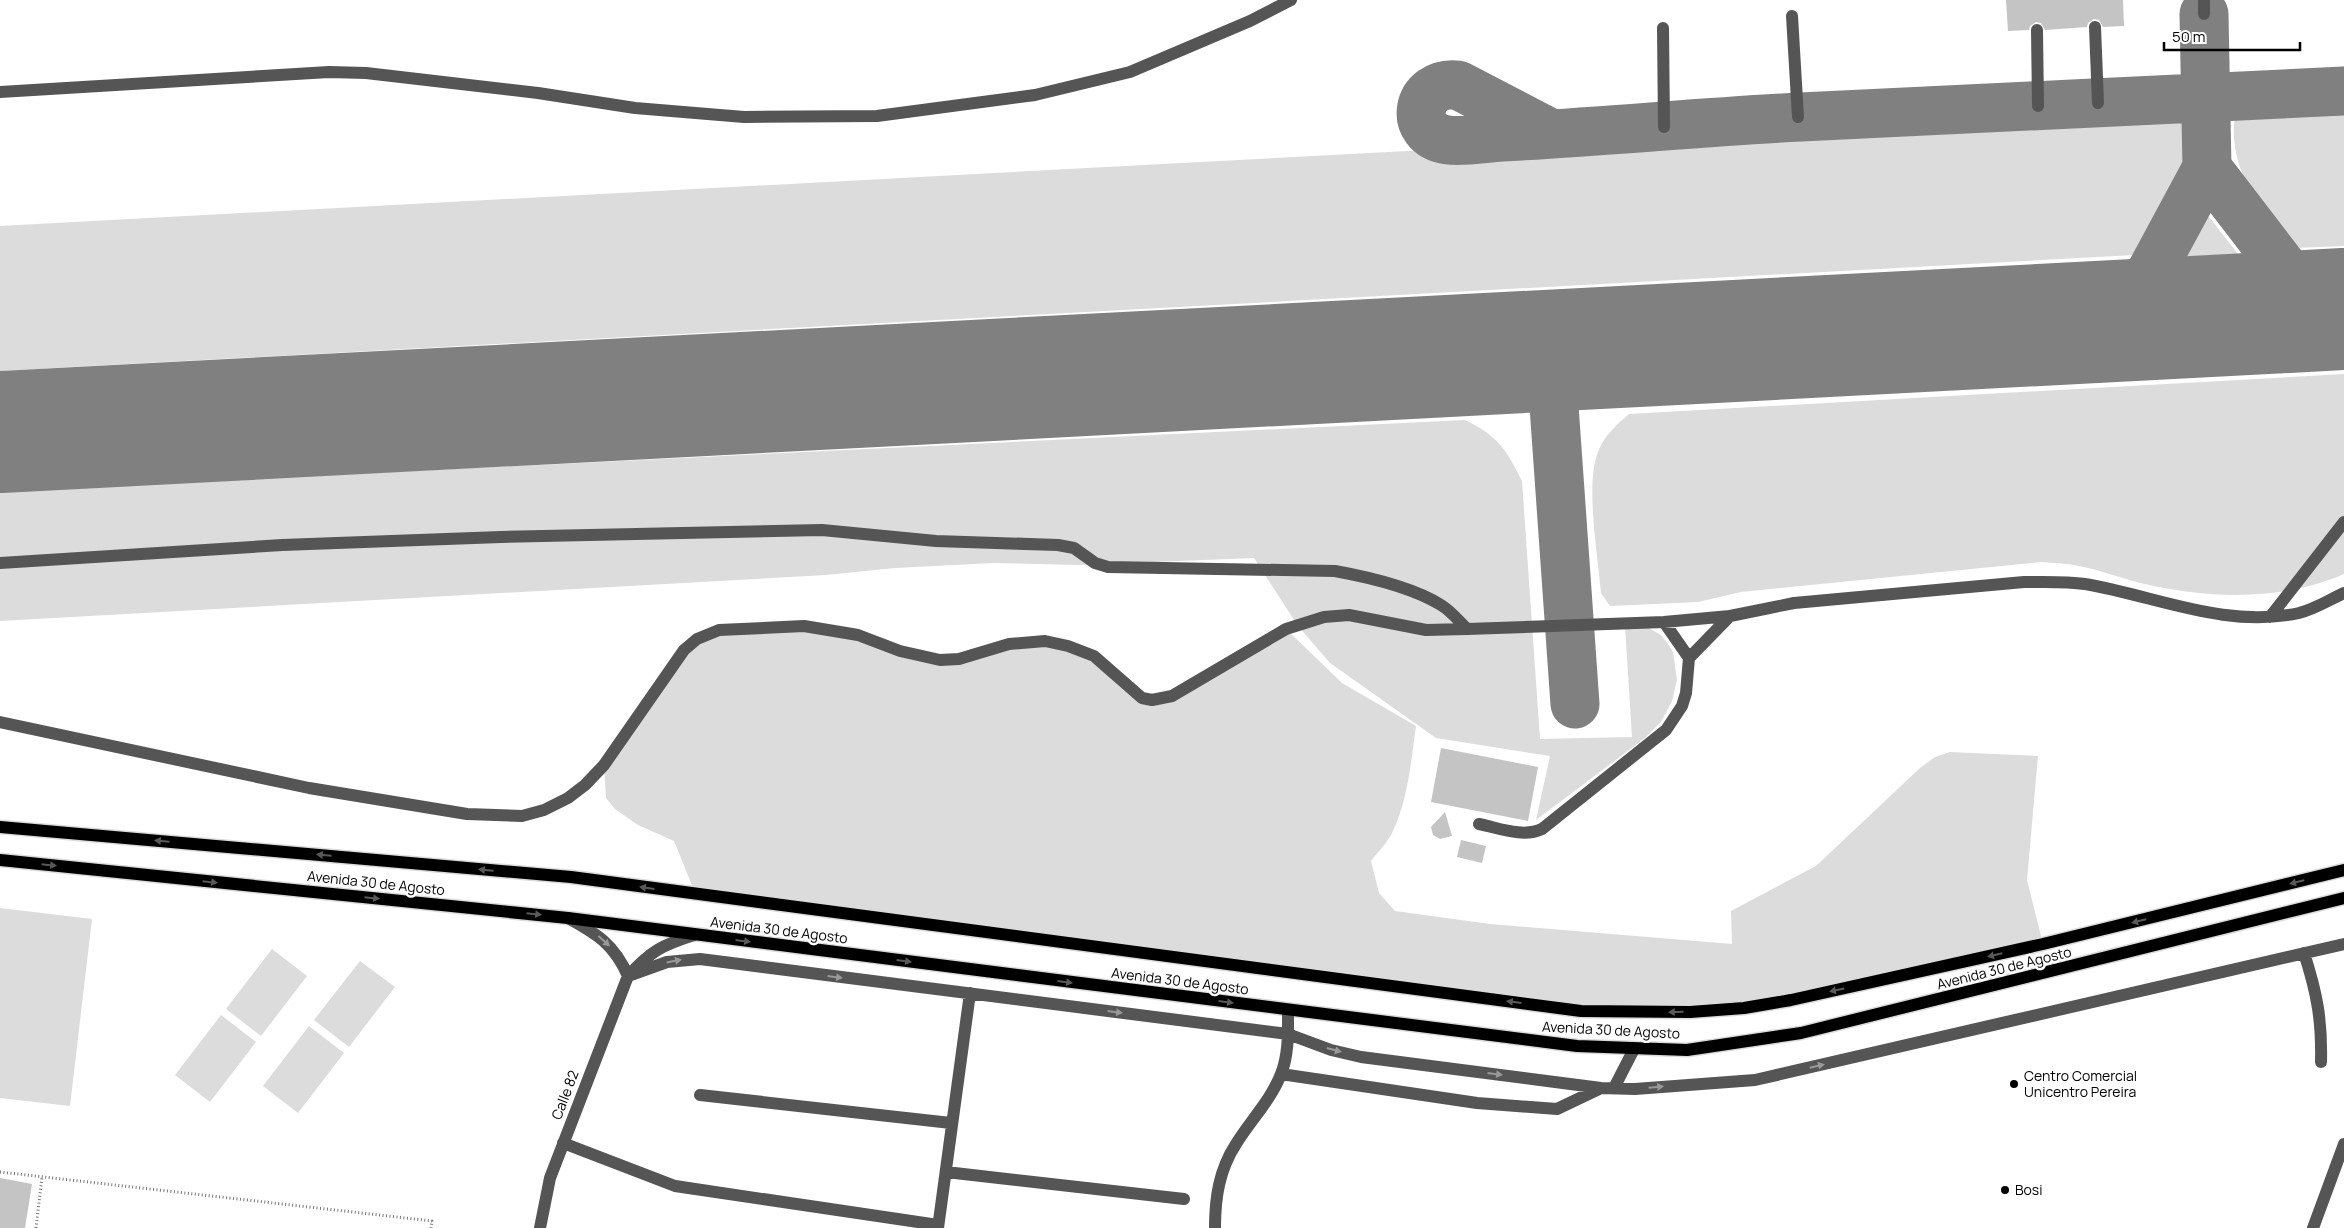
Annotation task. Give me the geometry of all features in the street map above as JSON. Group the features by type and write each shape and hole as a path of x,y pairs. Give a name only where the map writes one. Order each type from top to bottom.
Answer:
{"main road":[{"name":"Avenida 30 de Agosto","path":"0,827 571,877 1581,1011 1634,1013 1735,1009 1791,1000 2043,944 2344,870"},
{"name":"Avenida 30 de Agosto","path":"0,860 568,918 1578,1046 1687,1050 1801,1033 2344,898"}],"street":[{"path":"0,92 329,72 366,73 538,93 635,108 744,117 877,116 1035,95 1130,72 1250,21 1291,0"},
{"path":"2204,0 2204,14"},
{"path":"1792,16 1798,117"},
{"path":"2095,27 2098,103"},
{"path":"1663,28 1664,127"},
{"path":"2037,30 2038,106"},
{"path":"2270,617 2344,522"},
{"path":"0,563 282,545 501,537 822,530 936,541 1058,545 1074,548 1095,563 1108,567 1335,571 1362,576 1395,586 1441,605 1467,628"},
{"path":"0,722 310,788 467,814 522,816 544,810 568,798 585,786 604,765 684,650 697,639 719,630 804,626 831,629 858,635 915,655 940,660 959,659 1009,644 1045,641 1068,646 1094,656 1135,693 1152,700 1172,696 1286,629 1324,617 1349,615 1426,630 1664,622 1730,616 1794,603 2015,583 2053,582 2107,588 2182,608 2218,615 2270,617 2300,613 2320,606 2344,593"},
{"path":"1479,824 1522,833 1536,832 1542,829 1666,730 1682,706 1686,693 1689,658 1730,616"},
{"path":"1664,622 1689,658"},
{"path":"568,918 597,934 611,947 620,958 628,976 667,962 700,959 1288,1034 1331,1050 1361,1057 1601,1088 1635,1089 1755,1080 2344,944"},
{"name":"Calle 82","path":"540,1228 548,1186 563,1142 628,976 642,961 664,945 694,935"},
{"path":"2304,953 2315,987 2322,1024 2321,1062"},
{"path":"563,1142 675,1186 938,1226 970,994"},
{"path":"1215,1228 1215,1206 1225,1164 1235,1145 1270,1095 1281,1074 1286,1058 1288,1010"},
{"path":"1614,1088 1634,1049"},
{"path":"1281,1074 1477,1103 1556,1109 1601,1088"},
{"path":"700,1095 951,1123"},
{"path":"2313,1228 2344,1144"},
{"path":"946,1172 1184,1199"}],"path":[{"path":"0,1172 432,1221 431,1228"},
{"path":"36,1228 42,1177"}],"shaded area":[{"path":"2344,103 2344,246 2294,248 2258,204 2241,171 2236,153 2235,115 2241,109"},
{"path":"2176,110 2183,115 2185,156 2183,174 2171,208 2135,255 0,371 0,226"},
{"path":"2202,208 2238,254 2177,257"},
{"path":"2344,374 2344,574 2320,583 2271,593 2221,595 2170,589 2069,564 2041,562 1741,592 1698,602 1610,606 1601,593 1592,501 1594,466 1598,452 1607,436 1629,414"},
{"path":"1465,420 1486,432 1500,444 1522,481 1540,739 1632,737 1625,626 1647,627 1661,635 1673,652 1677,680 1672,701 1661,722 1645,738 1536,820 1550,756 1436,738 1330,663 1298,626 1254,558 1079,565 993,563 895,568 826,575 0,621 0,491"},
{"path":"804,626 940,660 1009,644 1068,646 1152,700 1286,629 1342,683 1416,726 1402,807 1390,837 1371,861 1379,893 1395,911 1490,924 1732,944 1731,911 1816,866 1920,768 1935,757 1950,752 2038,756 2027,880 2043,944 1791,1000 1634,1013 696,895 674,841 638,825 615,809 606,798 604,765 684,650 707,634"},
{"path":"0,908 92,919 70,1106 0,1098"},
{"path":"272,949 307,976 261,1036 226,1009"},
{"path":"360,961 395,987 349,1047 314,1020"},
{"path":"221,1015 256,1042 210,1102 175,1075"},
{"path":"309,1026 344,1053 298,1113 263,1086"}],"building":[{"path":"2006,0 2123,0 2124,26 2103,27 2099,20 2094,19 2088,23 2087,27 2045,30 2041,23 2036,22 2030,26 2029,30 2008,31"},
{"path":"1441,748 1538,767 1528,821 1431,802"},
{"path":"1445,812 1452,836 1440,839 1433,835 1431,827"},
{"path":"1461,840 1486,846 1482,863 1457,857"},
{"path":"0,1178 32,1184 25,1228 0,1228"}],"taxiway":[{"path":"2125,320 2207,168 2204,14"},
{"path":"1552,134 1458,85 1444,86 1433,91 1425,99 1421,109 1426,129 1435,136 1461,141 1764,119 2344,91"},
{"path":"2207,168 2316,310"},
{"path":"1550,349 1575,704"}],"runway":[{"path":"0,432 2344,309"}],"place":[{"name":"Centro Comercial Unicentro Pereira","path":"2014,1084"},
{"name":"Bosi","path":"2005,1190"}]}
